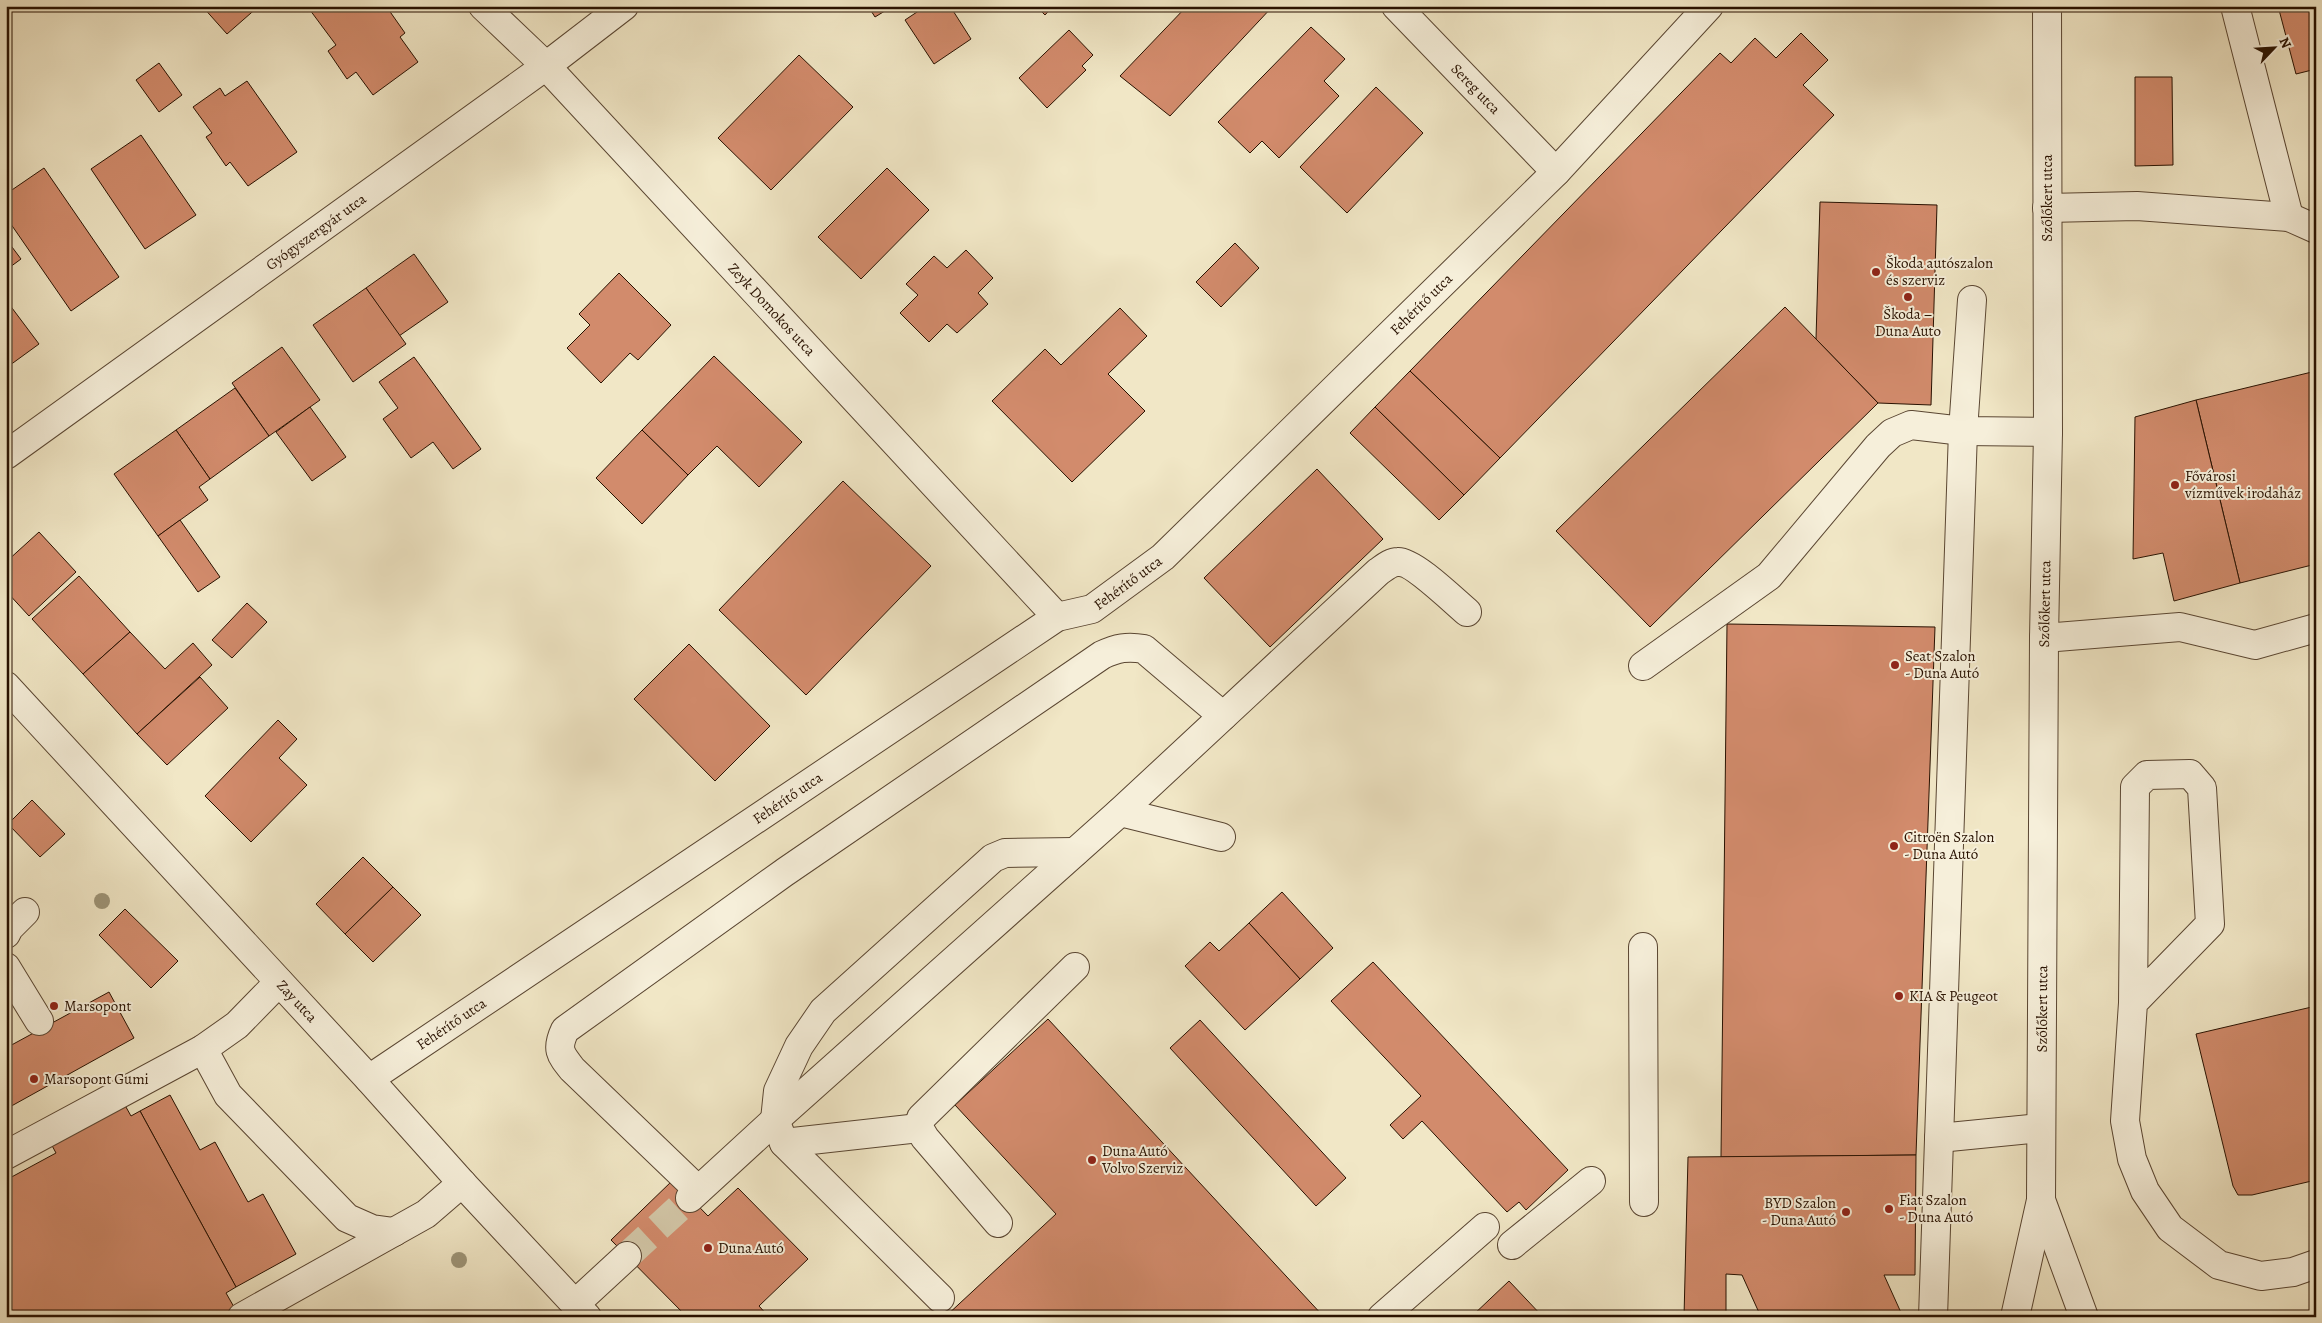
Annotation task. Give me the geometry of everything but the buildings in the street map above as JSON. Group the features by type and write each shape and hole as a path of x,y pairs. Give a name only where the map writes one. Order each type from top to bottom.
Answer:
{"street":[{"name":"Zeyk Domokos utca","path":"483,6 546,66 1057,617"},
{"name":"Gyógyszergyár utca","path":"6,455 546,66 624,6"},
{"name":"Sereg utca","path":"1396,6 1556,172"},
{"name":"Fehérítő utca","path":"369,1079 1057,617 1092,609 1163,557 1556,172 1709,6"},
{"name":"Szőlőkert utca","path":"2015,1317 2040,1200 2044,638 2048,432 2047,6"},
{"path":"2235,6 2289,216"},
{"path":"2048,208 2137,206 2289,216 2316,229"},
{"path":"1933,1317 1963,431 1972,300"},
{"path":"1643,666 1769,576 1878,446 1892,433 1911,425 1963,431 2048,432"},
{"path":"1223,716 1144,650 1130,647 1118,648 1102,655 785,872 565,1030 560,1042 561,1055 572,1069 694,1194 779,1131 1075,852 1120,812 1378,572 1390,564 1400,561 1413,567 1466,612"},
{"path":"2044,638 2180,627 2255,645 2316,628"},
{"name":"Zay utca","path":"6,686 581,1310"},
{"path":"2133,1003 2210,924 2202,788 2190,774 2147,775 2134,787 2133,1003 2124,1121 2132,1159 2145,1190 2170,1228 2219,1265 2261,1276 2293,1272 2316,1264"},
{"path":"1120,812 1221,837"},
{"path":"940,1298 779,1131 778,1091 800,1046 823,1011 986,865 1005,853 1075,852"},
{"path":"6,934 9,928 25,912"},
{"path":"1643,946 1644,1202"},
{"path":"6,967 39,1021"},
{"path":"998,1223 925,1138 919,1128 921,1118 1075,967"},
{"path":"6,1155 203,1048 237,1025 279,982"},
{"path":"203,1048 228,1095 347,1218 372,1229 394,1232"},
{"path":"779,1131 919,1128"},
{"path":"1940,1138 2041,1128"},
{"path":"1512,1245 1591,1181"},
{"path":"242,1317 426,1214 462,1183"},
{"name":"Szőlőkert utca","path":"2040,1200 2084,1317"},
{"path":"1382,1317 1485,1227"},
{"path":"581,1310 627,1256"}],"tunnel":[{"path":"627,1256 690,1198"}],"place":[{"name":"Škoda autószalon és szerviz","path":"1876,272"},
{"name":"Škoda – Duna Auto","path":"1908,297"},
{"name":"Fővárosi vízművek irodaház","path":"2175,485"},
{"name":"Seat Szalon - Duna Autó","path":"1895,665"},
{"name":"Citroën Szalon - Duna Autó","path":"1894,846"},
{"name":"KIA & Peugeot","path":"1899,996"},
{"name":"Marsopont","path":"54,1006"},
{"name":"Marsopont Gumi","path":"34,1079"},
{"name":"Duna Autó Volvo Szerviz","path":"1092,1160"},
{"name":"Fiat Szalon - Duna Autó","path":"1889,1209"},
{"name":"BYD Szalon - Duna Autó","path":"1846,1212"},
{"name":"Duna Autó","path":"708,1248"}]}
